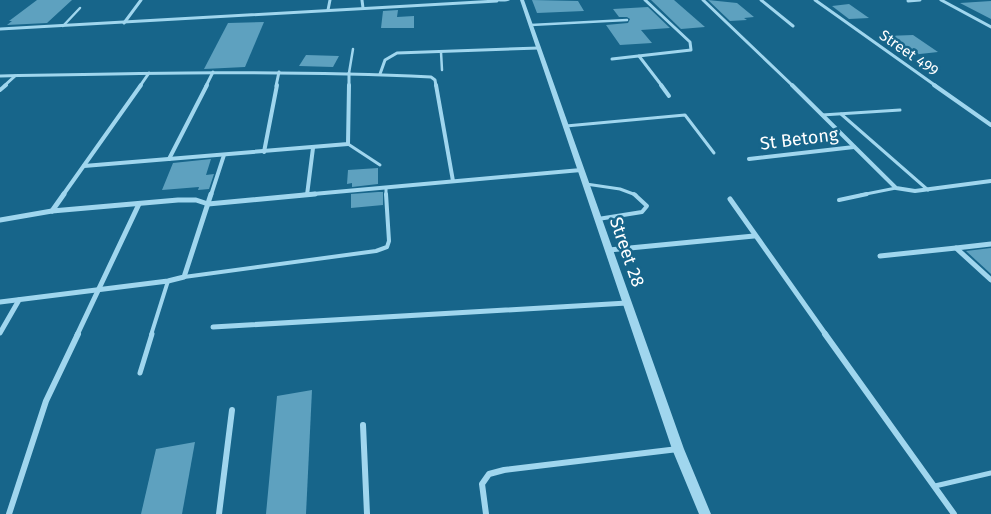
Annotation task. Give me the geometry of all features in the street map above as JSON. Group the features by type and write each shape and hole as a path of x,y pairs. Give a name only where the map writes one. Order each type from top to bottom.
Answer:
{"street":[{"path":"124,23 141,0"},
{"path":"328,10 330,0"},
{"path":"362,0 362,8"},
{"path":"0,29 508,0"},
{"name":"Street 28","path":"522,0 678,449 705,514"},
{"path":"612,59 686,51 692,47 690,42 645,0"},
{"path":"703,0 896,188 915,192 991,181"},
{"path":"760,0 793,26"},
{"name":"Street 499","path":"815,0 991,125"},
{"path":"908,1 920,0"},
{"path":"941,0 991,27"},
{"path":"380,74 384,59 388,55 539,48"},
{"path":"639,56 669,96"},
{"path":"169,159 213,72"},
{"path":"264,152 279,72"},
{"path":"0,76 279,72 431,77 435,80 453,181"},
{"path":"52,211 149,73"},
{"path":"84,166 348,144 349,73"},
{"path":"0,90 15,76"},
{"name":"St Betong","path":"748,159 854,146"},
{"path":"306,196 313,148"},
{"path":"0,302 168,281 184,277 224,155"},
{"path":"0,220 52,211 196,200 208,204 581,170"},
{"path":"730,199 754,236 954,514"},
{"path":"9,514 46,401 139,204"},
{"path":"609,250 754,236"},
{"path":"880,256 991,244"},
{"path":"956,248 991,280"},
{"path":"0,333 19,300"},
{"path":"214,328 627,303"},
{"path":"219,514 232,410"},
{"path":"363,425 366,514"},
{"path":"486,514 482,484 489,474 504,470 678,449"}],"lane":[{"path":"63,26 80,8"},
{"path":"531,25 627,20"},
{"path":"349,73 353,49"},
{"path":"442,52 442,70"},
{"path":"822,115 900,110"},
{"path":"841,114 928,190"},
{"path":"566,126 685,116 714,153"},
{"path":"348,144 380,165"},
{"path":"586,184 623,189 641,197 647,206 642,212 598,219"},
{"path":"184,277 376,251 387,247 389,242 386,188"},
{"path":"839,200 896,188"},
{"path":"140,373 168,281"},
{"path":"935,486 991,473"}],"building":[{"path":"37,0 72,0 47,23 7,25 12,21 9,21"},
{"path":"532,0 578,1 584,11 537,13"},
{"path":"651,0 674,0 705,27 681,29"},
{"path":"708,0 737,3 754,17 744,18 747,20 730,21"},
{"path":"991,1 991,19 960,3"},
{"path":"849,4 869,18 849,19 832,6"},
{"path":"648,7 670,28 641,30 652,43 620,45 606,25 628,23 630,19 619,17 613,9"},
{"path":"398,10 397,17 414,16 414,28 381,28 383,11"},
{"path":"264,22 245,67 204,69 228,23"},
{"path":"913,35 938,52 911,55 886,36"},
{"path":"306,55 339,56 333,67 299,66"},
{"path":"211,159 206,175 214,174 209,189 198,190 199,187 162,190 173,163"},
{"path":"378,168 378,184 352,187 352,183 347,184 348,170"},
{"path":"383,192 383,205 351,208 351,194"},
{"path":"991,248 991,274 966,251"},
{"path":"312,390 306,514 266,514 277,396"},
{"path":"195,442 182,514 141,514 156,449"}]}
